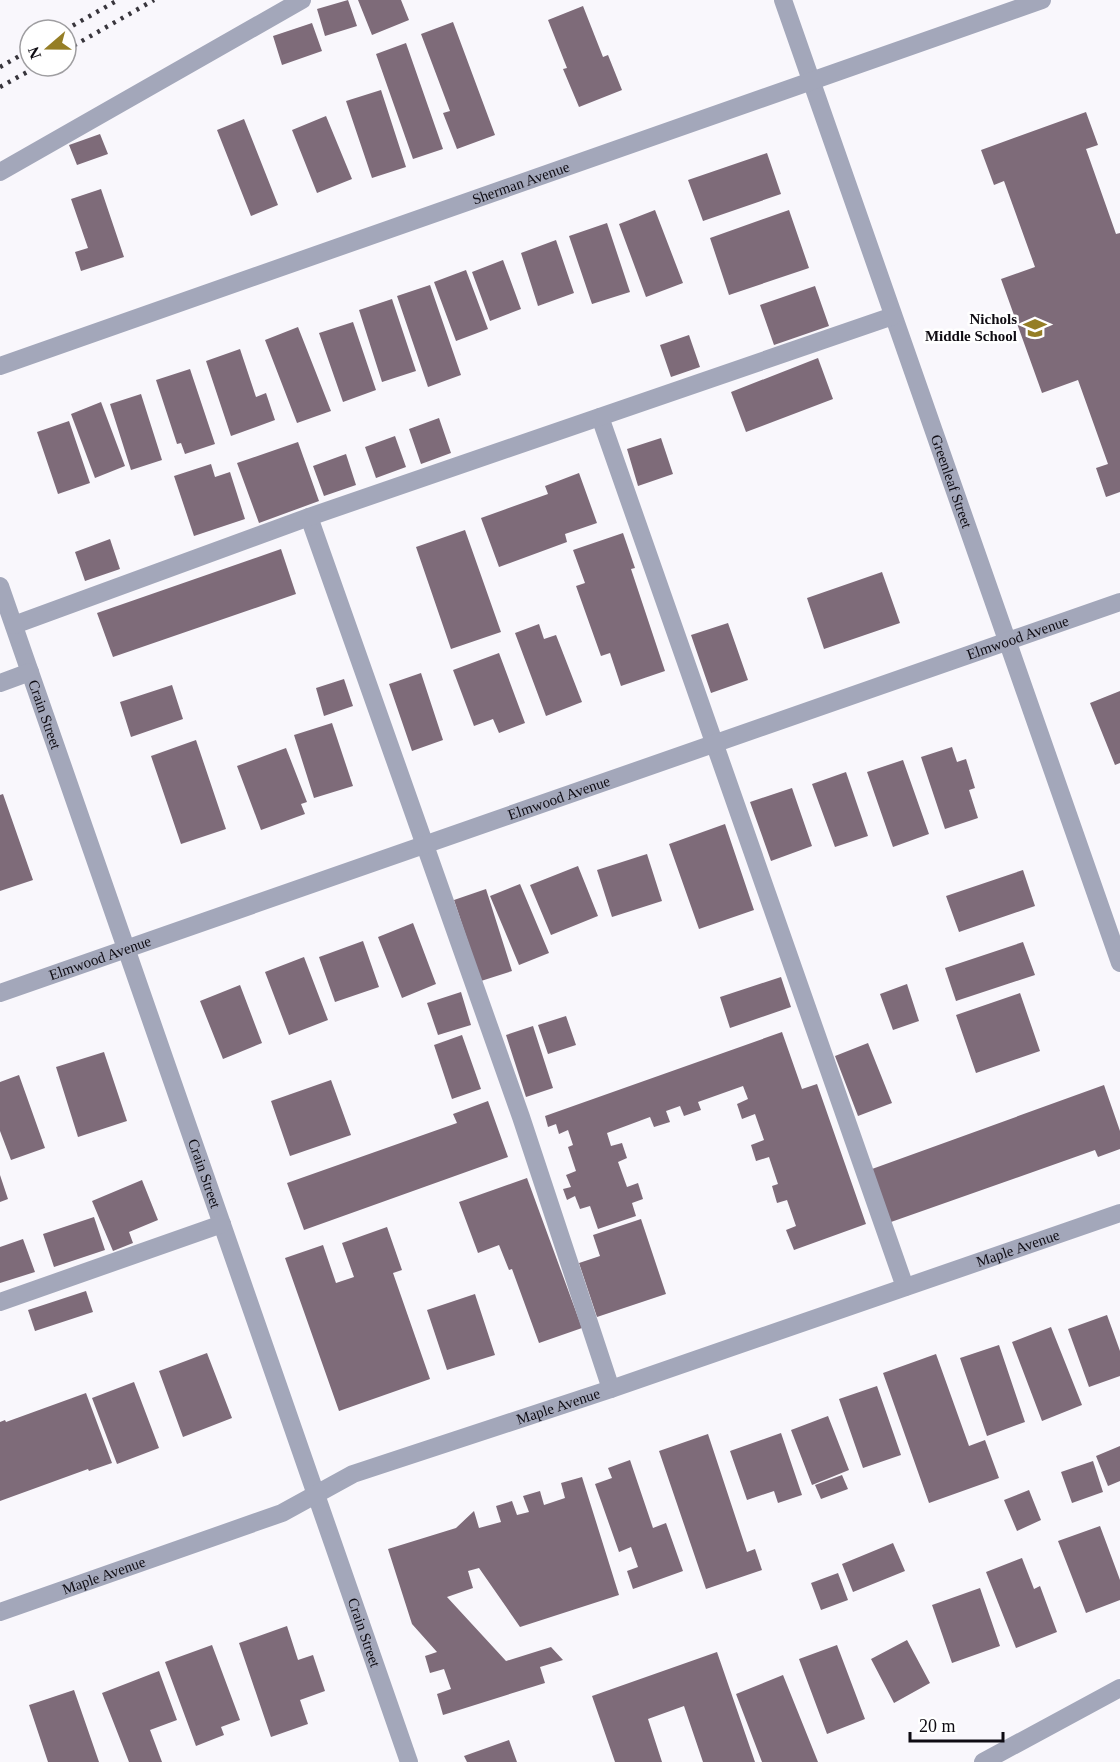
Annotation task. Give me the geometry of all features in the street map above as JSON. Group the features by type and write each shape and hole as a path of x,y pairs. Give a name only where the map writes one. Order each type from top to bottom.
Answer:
{"street":[{"path":"0,172 302,0"},
{"name":"Greenleaf Street","path":"783,0 1008,642 1112,913 1120,963"},
{"name":"Sherman Avenue","path":"0,366 1042,0"},
{"path":"14,625 309,517 893,316"},
{"path":"600,417 905,1287"},
{"path":"309,517 521,1117 611,1389"},
{"name":"Crain Street","path":"0,586 409,1762"},
{"name":"Elmwood Avenue","path":"0,993 1120,602"},
{"path":"0,683 30,672"},
{"name":"Maple Avenue","path":"0,1612 282,1514 353,1474 611,1389 1120,1213"},
{"path":"0,1302 222,1224"},
{"path":"982,1762 1120,1688"}],"building":[{"path":"348,0 357,26 325,36 317,9"},
{"path":"358,0 401,0 409,20 372,35"},
{"path":"583,6 603,57 608,55 622,90 579,107 563,69 567,68 548,20"},
{"path":"453,22 495,135 457,149 443,113 450,111 421,34"},
{"path":"312,23 322,51 282,65 273,36"},
{"path":"406,43 443,149 413,159 376,54"},
{"path":"381,90 406,167 372,178 346,101"},
{"path":"1086,112 1098,145 1086,149 1116,234 1120,233 1120,492 1106,497 1096,468 1108,464 1078,380 1042,393 1001,279 1035,267 1004,181 994,185 981,150"},
{"path":"326,116 352,179 317,193 292,130"},
{"path":"244,119 278,205 251,216 217,130"},
{"path":"100,134 108,154 77,165 69,145"},
{"path":"767,153 781,194 703,221 688,180"},
{"path":"101,189 124,257 81,271 75,252 88,248 71,199"},
{"path":"655,210 683,283 646,297 619,224"},
{"path":"789,210 809,268 729,295 710,238"},
{"path":"607,223 630,292 592,304 569,236"},
{"path":"556,240 574,293 538,306 521,253"},
{"path":"503,260 521,309 490,321 472,272"},
{"path":"466,270 488,329 456,341 434,282"},
{"path":"430,285 461,375 428,387 397,296"},
{"path":"815,286 829,326 774,345 760,305"},
{"path":"392,299 416,371 382,382 359,310"},
{"path":"353,322 376,390 343,402 319,333"},
{"path":"298,327 331,411 297,423 265,340"},
{"path":"689,335 700,367 671,377 660,345"},
{"path":"240,349 256,397 266,393 275,420 231,436 206,361"},
{"path":"818,358 833,399 746,432 731,392"},
{"path":"190,369 215,444 185,454 181,443 177,444 156,380"},
{"path":"141,394 162,460 131,470 110,404"},
{"path":"101,402 125,466 95,478 71,414"},
{"path":"439,418 451,453 421,464 409,429"},
{"path":"69,421 90,483 58,494 37,432"},
{"path":"395,436 406,467 376,478 365,447"},
{"path":"661,438 673,474 638,486 627,449"},
{"path":"298,442 319,501 259,523 237,463"},
{"path":"346,454 356,485 324,496 313,466"},
{"path":"211,464 215,477 230,472 245,519 194,536 174,476"},
{"path":"579,473 597,523 565,534 567,542 499,567 481,518 548,494 545,486"},
{"path":"465,530 501,632 451,649 416,547"},
{"path":"623,533 635,568 631,569 665,671 621,686 610,653 601,656 576,586 585,583 573,550"},
{"path":"110,539 120,569 85,581 75,552"},
{"path":"281,549 296,594 113,657 97,613"},
{"path":"882,572 900,623 824,649 807,598"},
{"path":"728,623 748,680 711,693 691,635"},
{"path":"539,624 544,639 556,635 582,702 546,716 515,633"},
{"path":"499,653 525,723 499,733 493,719 474,726 453,670"},
{"path":"421,673 443,740 412,751 389,684"},
{"path":"344,679 353,706 324,716 316,688"},
{"path":"172,685 183,719 131,737 120,702"},
{"path":"1120,691 1120,763 1115,765 1090,703"},
{"path":"332,723 353,786 314,798 294,735"},
{"path":"196,740 226,829 181,844 151,756"},
{"path":"952,747 957,762 966,759 975,788 969,790 978,818 945,829 921,757"},
{"path":"286,748 307,802 301,804 305,814 261,830 237,766"},
{"path":"903,760 929,834 893,847 867,772"},
{"path":"846,772 868,836 835,847 812,784"},
{"path":"792,788 812,846 771,861 750,802"},
{"path":"3,794 33,880 0,891 0,795"},
{"path":"725,824 754,910 699,929 669,844"},
{"path":"647,854 662,901 612,917 597,870"},
{"path":"578,866 598,916 551,935 530,885"},
{"path":"1023,870 1035,906 959,932 946,896"},
{"path":"520,884 549,953 519,965 490,896"},
{"path":"486,889 512,971 481,981 454,900"},
{"path":"413,923 436,984 402,998 378,937"},
{"path":"363,941 379,987 335,1002 319,957"},
{"path":"1023,942 1035,975 956,1001 945,968"},
{"path":"304,957 328,1020 289,1035 265,972"},
{"path":"781,977 791,1007 730,1028 720,997"},
{"path":"907,984 919,1021 893,1030 880,994"},
{"path":"240,985 262,1043 223,1059 200,1001"},
{"path":"461,992 471,1025 438,1035 427,1003"},
{"path":"1020,993 1040,1051 976,1073 956,1015"},
{"path":"566,1016 576,1045 548,1054 538,1025"},
{"path":"533,1026 553,1088 526,1097 506,1035"},
{"path":"782,1032 802,1089 817,1084 866,1224 794,1250 786,1230 796,1226 787,1200 777,1203 772,1186 778,1184 769,1157 756,1161 751,1145 764,1140 755,1114 742,1119 737,1104 748,1099 743,1086 698,1102 701,1110 684,1116 680,1106 666,1111 670,1122 654,1127 650,1117 607,1133 611,1146 622,1143 627,1158 618,1162 627,1187 638,1183 643,1199 632,1203 636,1216 598,1229 590,1206 580,1209 575,1196 567,1200 563,1189 571,1187 566,1175 576,1171 568,1147 573,1145 568,1130 559,1134 556,1124 548,1127 545,1116"},
{"path":"462,1035 481,1089 452,1099 434,1045"},
{"path":"868,1043 892,1103 858,1116 835,1056"},
{"path":"104,1052 127,1121 78,1137 56,1067"},
{"path":"19,1075 45,1148 11,1160 0,1131 0,1082"},
{"path":"331,1080 351,1135 290,1156 271,1101"},
{"path":"1104,1085 1120,1131 1120,1149 1098,1157 1095,1150 891,1222 872,1169"},
{"path":"488,1101 508,1157 304,1230 287,1183 457,1123 453,1114"},
{"path":"0,1175 8,1199 0,1202"},
{"path":"527,1178 582,1328 539,1343 512,1269 509,1270 499,1245 478,1253 459,1202"},
{"path":"142,1180 158,1220 129,1232 133,1243 113,1251 92,1201"},
{"path":"94,1217 105,1250 54,1267 43,1234"},
{"path":"641,1219 666,1294 597,1317 579,1263 600,1256 593,1235"},
{"path":"387,1227 402,1270 393,1273 430,1379 339,1411 285,1258 323,1245 336,1283 354,1277 342,1243"},
{"path":"23,1239 35,1272 0,1283 0,1247"},
{"path":"86,1291 93,1312 35,1331 28,1310"},
{"path":"475,1294 495,1355 447,1370 427,1310"},
{"path":"1107,1315 1120,1351 1120,1376 1089,1387 1068,1329"},
{"path":"1051,1327 1082,1405 1042,1421 1012,1342"},
{"path":"999,1345 1025,1422 987,1436 960,1358"},
{"path":"207,1353 232,1418 183,1437 159,1371"},
{"path":"936,1354 969,1446 985,1440 999,1478 929,1503 883,1373"},
{"path":"134,1382 159,1448 117,1464 92,1398"},
{"path":"877,1386 901,1455 863,1468 839,1399"},
{"path":"86,1393 112,1463 89,1471 88,1469 0,1501 0,1422 5,1420 6,1422"},
{"path":"828,1416 849,1470 812,1485 791,1430"},
{"path":"781,1433 802,1495 778,1503 774,1491 747,1500 730,1451"},
{"path":"708,1434 747,1552 755,1549 762,1570 706,1589 659,1451"},
{"path":"1120,1446 1120,1481 1108,1486 1096,1456"},
{"path":"630,1460 653,1528 666,1523 683,1571 633,1589 627,1571 638,1567 631,1547 619,1552 595,1484 612,1478 608,1468"},
{"path":"1093,1461 1103,1492 1072,1503 1061,1472"},
{"path":"842,1475 848,1489 821,1499 815,1485"},
{"path":"582,1477 619,1595 520,1627 479,1568 468,1571 473,1588 447,1597 506,1661 551,1647 563,1660 540,1667 545,1683 443,1715 437,1694 451,1689 444,1669 430,1673 425,1656 437,1652 412,1624 388,1549 456,1528 474,1511 479,1528 501,1522 496,1506 512,1501 517,1515 529,1512 523,1496 540,1491 544,1505 565,1498 561,1483"},
{"path":"1029,1490 1041,1520 1017,1531 1004,1500"},
{"path":"1100,1526 1120,1580 1120,1600 1086,1613 1058,1541"},
{"path":"893,1543 905,1571 853,1592 842,1564"},
{"path":"1022,1558 1034,1589 1040,1586 1057,1632 1016,1648 986,1572"},
{"path":"838,1573 848,1600 821,1610 811,1583"},
{"path":"980,1588 1000,1646 952,1663 932,1605"},
{"path":"287,1626 298,1660 313,1655 325,1691 300,1700 308,1724 271,1737 239,1643"},
{"path":"907,1640 930,1683 894,1703 871,1659"},
{"path":"212,1645 240,1720 221,1727 224,1735 196,1746 165,1662"},
{"path":"837,1645 865,1719 827,1734 799,1659"},
{"path":"717,1652 755,1762 703,1762 684,1706 648,1719 662,1762 615,1762 592,1696"},
{"path":"159,1671 177,1720 150,1730 162,1762 129,1762 102,1693"},
{"path":"783,1675 818,1762 762,1762 736,1694"},
{"path":"74,1690 99,1762 48,1762 29,1705"},
{"path":"509,1740 517,1762 467,1762 464,1756"}],"railway":[{"path":"78,23 118,0"},
{"path":"78,43 154,0"},
{"path":"0,67 18,57"},
{"path":"0,87 18,77"}],"place":[{"name":"Nichols Middle School","path":"1035,328"}]}
